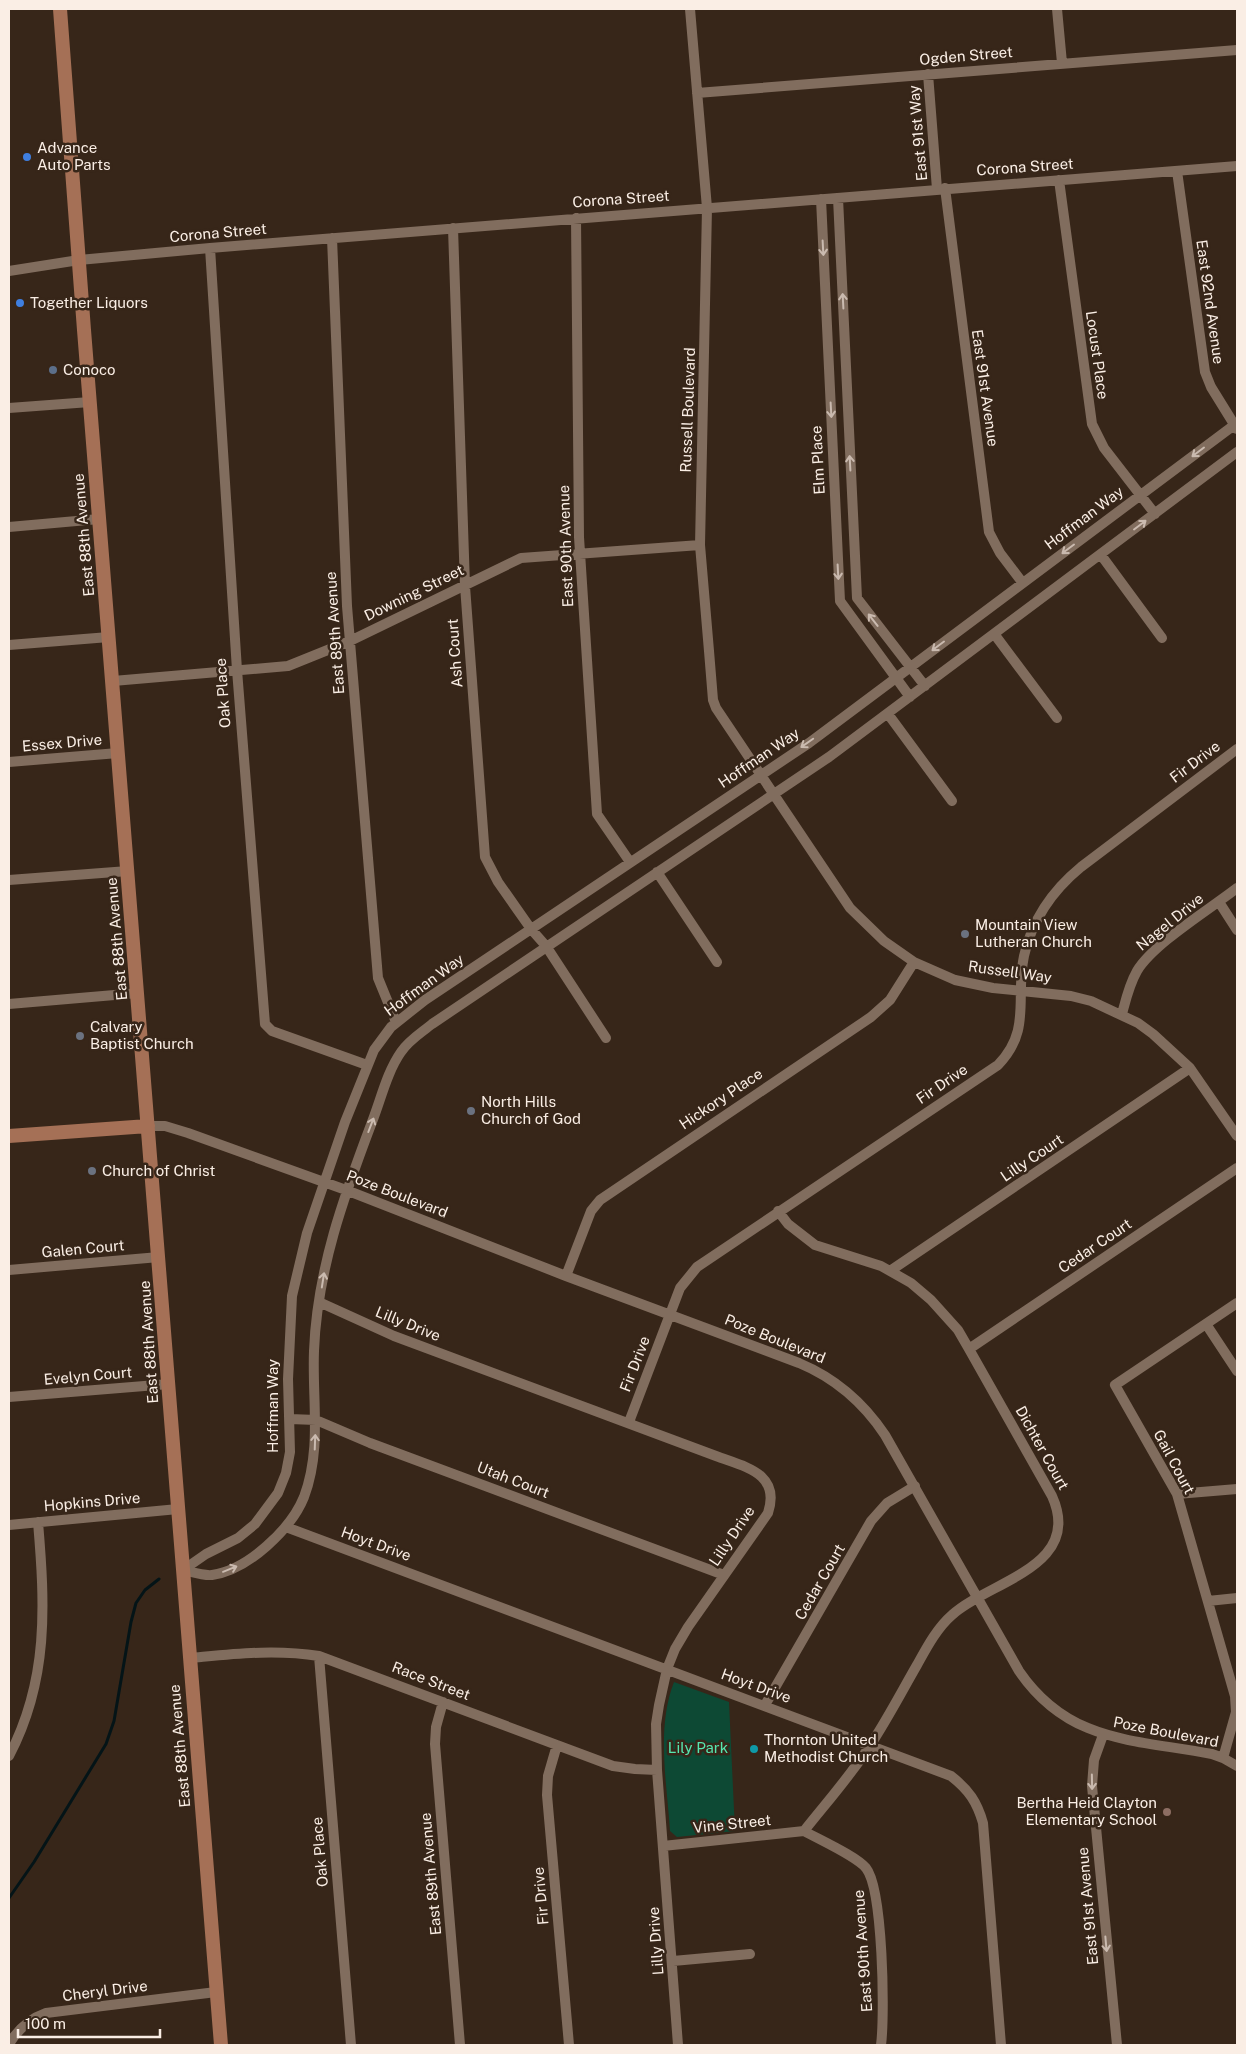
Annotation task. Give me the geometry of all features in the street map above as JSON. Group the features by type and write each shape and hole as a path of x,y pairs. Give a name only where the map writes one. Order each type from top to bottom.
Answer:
{"main road":[{"name":"East 88th Avenue","path":"60,9 220,2045"},
{"path":"9,1136 148,1126"}],"street":[{"name":"Russell Boulevard","path":"690,9 707,208 700,545 713,700 728,728 774,795"},
{"path":"1057,9 1062,63"},
{"name":"Ogden Street","path":"697,92 1237,50"},
{"name":"East 91st Way","path":"928,74 941,188"},
{"name":"Corona Street","path":"9,270 79,260 210,248 838,198 941,188 1237,166"},
{"name":"East 92nd Avenue","path":"1176,171 1204,372 1210,386 1236,425"},
{"name":"Locust Place","path":"1059,180 1090,418 1104,448 1155,514"},
{"name":"East 91st Avenue","path":"941,188 989,532 1000,553 1022,582"},
{"path":"838,198 857,598 925,686"},
{"name":"Elm Place","path":"821,199 840,601 910,697"},
{"name":"East 90th Avenue","path":"576,218 580,553 598,814 630,862"},
{"name":"Ash Court","path":"453,228 465,586 485,858 491,872 531,929 546,946 606,1038"},
{"name":"East 89th Avenue","path":"332,238 350,641 378,978 396,1022"},
{"name":"Oak Place","path":"210,248 236,670 265,1024 272,1031 367,1065"},
{"path":"9,408 90,402"},
{"name":"Hoffman Way","path":"183,1570 206,1554 238,1538 255,1524 268,1509 278,1493 286,1473 290,1452 288,1379 292,1296 307,1233 367,1065 379,1042 396,1022 425,1000 809,743 1022,582 1236,425"},
{"path":"183,1570 211,1576 239,1565 264,1548 286,1527 303,1498 314,1462 316,1420 314,1352 319,1302 329,1248 346,1190 389,1076 401,1051 432,1024 774,795 888,714 1237,452"},
{"path":"9,527 99,519"},
{"name":"Downing Street","path":"112,681 288,666 350,641 521,558 700,545"},
{"path":"1101,555 1162,638"},
{"path":"994,635 1057,718"},
{"path":"9,645 109,637"},
{"path":"888,714 952,801"},
{"name":"Fir Drive","path":"629,1422 680,1288 692,1272 778,1211 998,1065 1012,1048 1018,1035 1024,957 1030,933 1046,905 1069,877 1237,749"},
{"name":"Essex Drive","path":"9,762 118,753"},
{"name":"Russell Way","path":"774,795 850,908 884,942 914,962 936,973 970,984 1071,996 1091,1001 1122,1014 1154,1034 1190,1068 1237,1136"},
{"path":"9,880 128,871"},
{"path":"657,872 717,962"},
{"name":"Nagel Drive","path":"1122,1014 1128,990 1137,970 1145,960 1237,888"},
{"path":"1218,902 1237,930"},
{"name":"Hickory Place","path":"566,1276 591,1211 600,1200 875,1014 890,1000 914,962"},
{"path":"9,1004 138,993"},
{"name":"Lilly Court","path":"890,1271 1190,1068"},
{"name":"Poze Boulevard","path":"148,1126 165,1126 188,1133 346,1190 566,1276 798,1363 827,1377 855,1398 874,1419 915,1486 1019,1671 1037,1693 1076,1723 1103,1735 1142,1744 1186,1749 1223,1758 1237,1766"},
{"name":"Cedar Court","path":"970,1349 1237,1168"},
{"name":"Dichter Court","path":"778,1211 788,1224 815,1245 864,1260 890,1271 911,1283 931,1300 958,1330 970,1349 1052,1496 1058,1516 1056,1537 1044,1558 1029,1569 952,1614 932,1639 870,1745 804,1831"},
{"name":"Galen Court","path":"9,1270 159,1257"},
{"name":"Lilly Drive","path":"319,1302 394,1336 629,1422 757,1472 766,1481 771,1496 768,1513 688,1627 667,1669 656,1724 657,1770 678,2045"},
{"name":"Gail Court","path":"1223,1758 1237,1707 1236,1696 1177,1494 1115,1386 1237,1302"},
{"path":"1206,1324 1237,1371"},
{"name":"Evelyn Court","path":"9,1397 169,1384"},
{"name":"Utah Court","path":"290,1419 316,1420 370,1443 724,1575"},
{"name":"Cedar Court","path":"765,1705 871,1521 887,1503 915,1486"},
{"path":"1177,1494 1237,1489"},
{"name":"Hopkins Drive","path":"9,1525 178,1509"},
{"path":"9,1756 31,1700 43,1632 44,1608 38,1522"},
{"name":"Hoyt Drive","path":"286,1527 951,1776 971,1794 983,1823 1001,2045"},
{"path":"1208,1601 1237,1598"},
{"name":"Race Street","path":"189,1658 266,1651 295,1652 319,1656 613,1766 635,1770 657,1770"},
{"name":"Oak Place","path":"319,1656 351,2045"},
{"name":"East 89th Avenue","path":"443,1702 436,1727 436,1753 460,2045"},
{"name":"East 91st Avenue","path":"1103,1735 1094,1760 1092,1786 1117,2045"},
{"name":"Fir Drive","path":"557,1745 548,1776 547,1794 569,2045"},
{"name":"East 90th Avenue","path":"804,1831 863,1864 872,1877 883,1982 884,2011 881,2045"},
{"name":"Vine Street","path":"663,1846 804,1831"},
{"path":"673,1961 750,1954"},
{"name":"Cheryl Drive","path":"9,2044 23,2025 35,2017 46,2013 216,1992"}],"green space":[{"name":"Lily Park","path":"674,1682 729,1702 735,1831 677,1837 670,1831 664,1737 665,1718"}],"waterway":[{"path":"9,1898 34,1862 106,1744 114,1721 136,1603 145,1590 159,1579"}],"place":[{"name":"Advance Auto Parts","path":"27,157"},
{"name":"Together Liquors","path":"20,303"},
{"name":"Conoco","path":"53,370"},
{"name":"Mountain View Lutheran Church","path":"965,934"},
{"name":"Calvary Baptist Church","path":"80,1036"},
{"name":"North Hills Church of God","path":"471,1111"},
{"name":"Church of Christ","path":"92,1171"},
{"name":"Thornton United Methodist Church","path":"754,1749"},
{"name":"Bertha Heid Clayton Elementary School","path":"1167,1812"}]}
